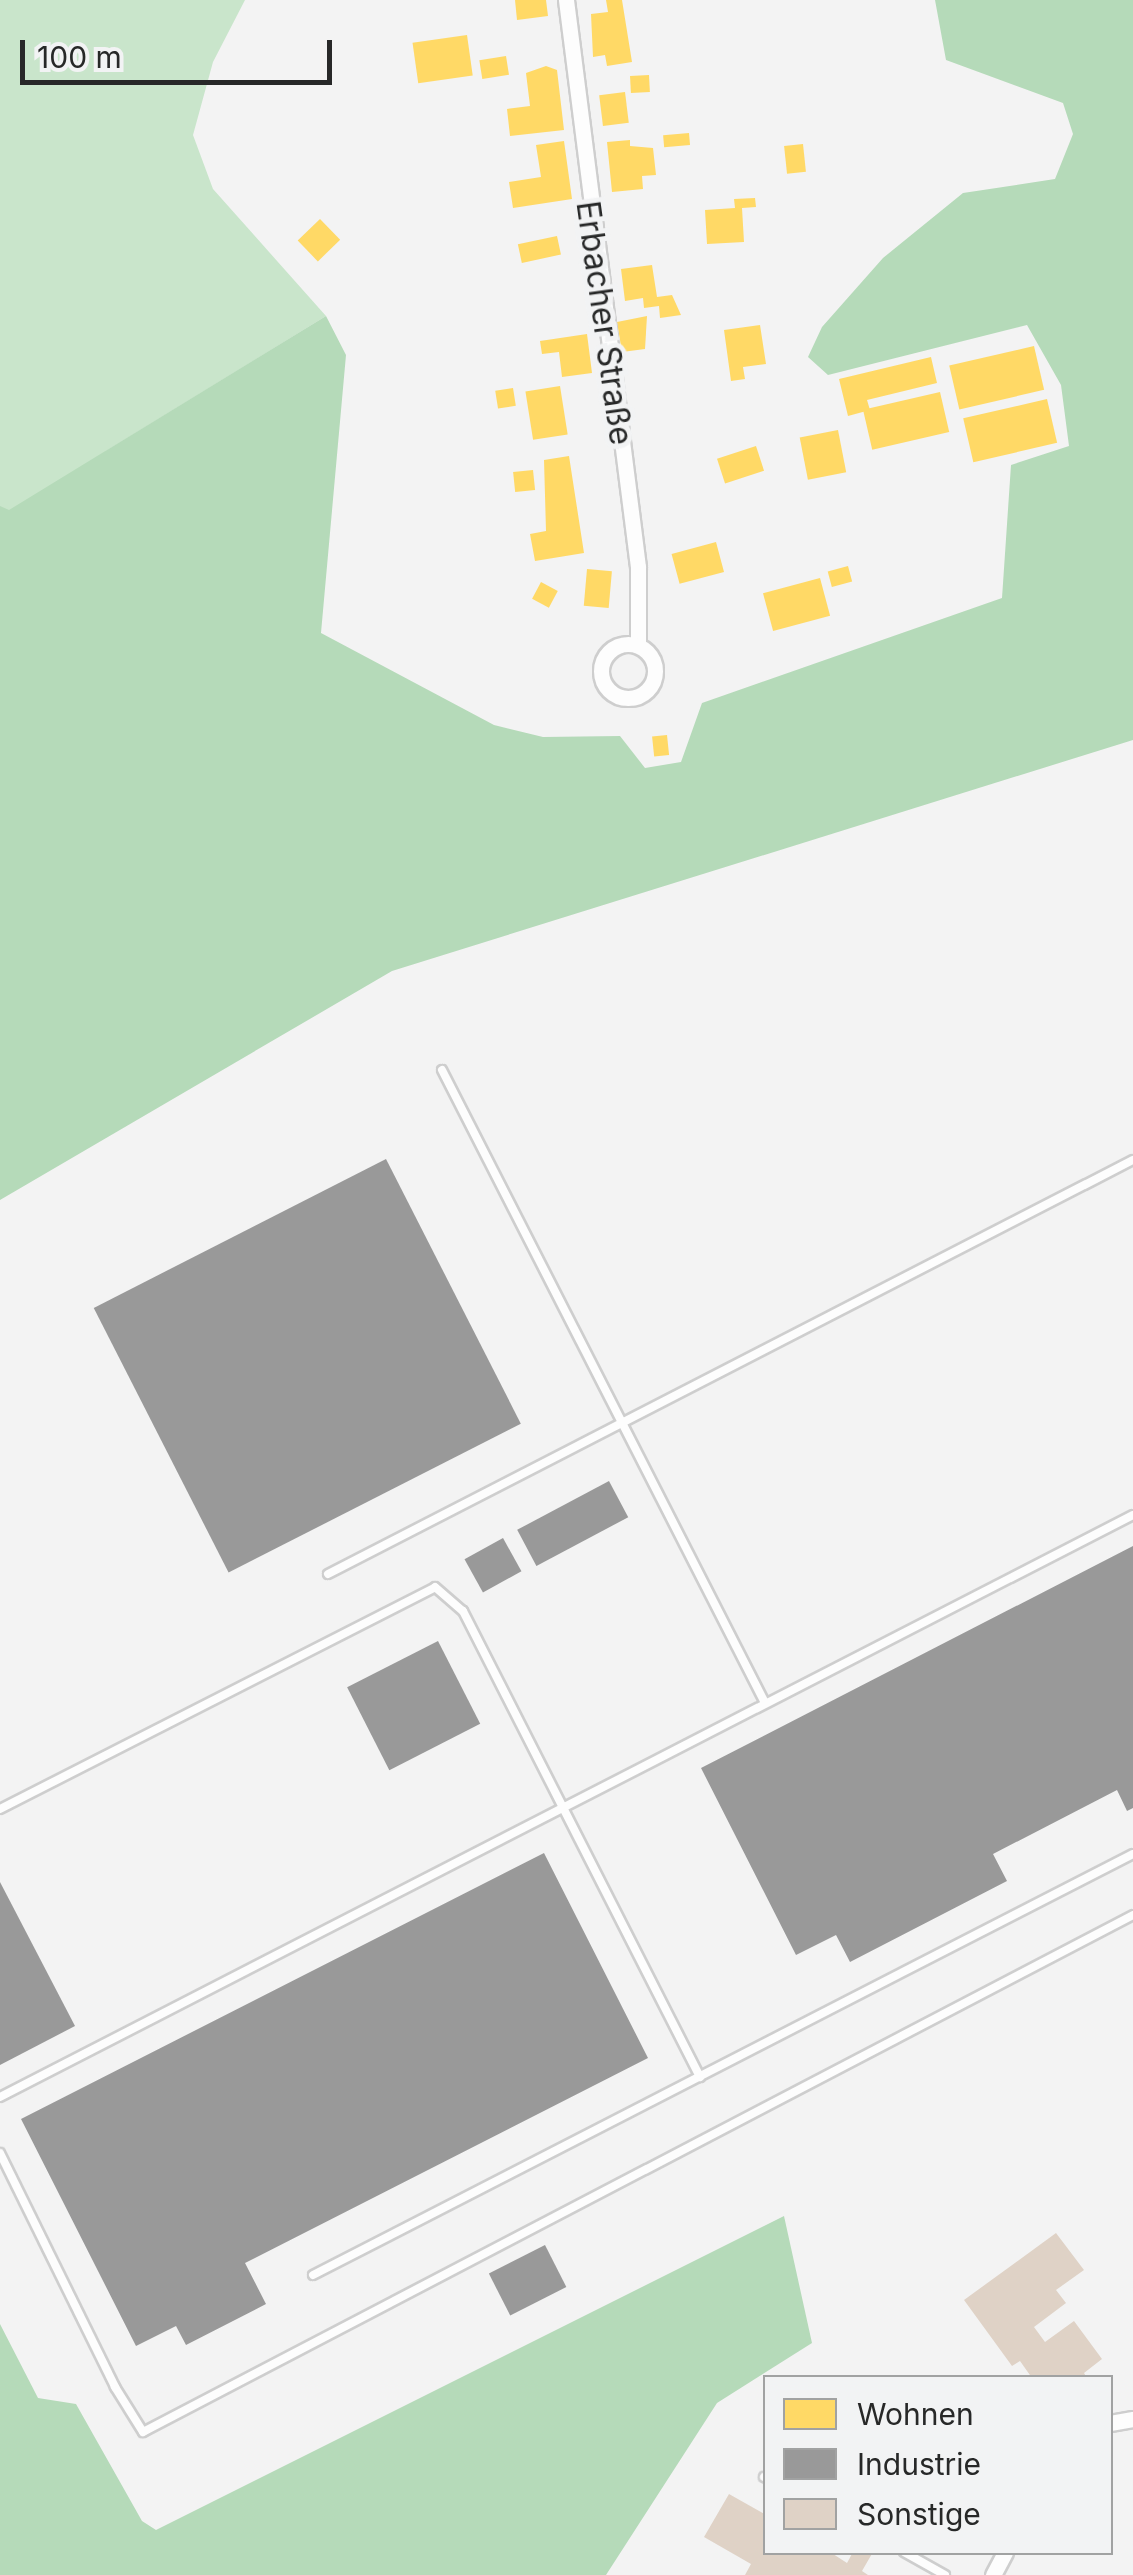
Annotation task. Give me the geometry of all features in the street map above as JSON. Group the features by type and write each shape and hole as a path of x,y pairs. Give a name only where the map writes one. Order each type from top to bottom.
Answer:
{"street":[{"name":"Erbacher Straße","path":"566,0 638,567 638,645"}],"lane":[{"path":"442,1070 624,1418 764,1701"},
{"path":"328,1574 624,1418 1133,1160"},
{"path":"0,2097 1133,1514"},
{"path":"0,1810 435,1587 463,1611 700,2077"},
{"path":"314,2275 1133,1854"},
{"path":"0,2153 114,2388 144,2432 1133,1915"},
{"path":"909,2555 946,2575"}],"green space":[{"path":"0,0 245,0 213,62 193,135 213,189 326,316 106,451 0,885"},
{"path":"935,0 1133,0 1133,740 392,971 0,1200 0,506 9,510 326,316 346,355 321,633 494,725 543,737 620,736 645,768 681,762 702,703 1002,598 1011,465 1069,446 1061,385 1027,325 828,375 808,357 822,327 883,258 963,193 1055,179 1073,134 1063,103 946,60"},
{"path":"784,2216 812,2343 717,2403 606,2575 0,2575 0,2324 38,2398 76,2404 142,2521 156,2530"}],"building: Wohnen":[{"path":"515,0 546,0 548,16 517,20"},
{"path":"606,0 622,0 632,62 607,66 605,55 593,57 591,14 608,12"},
{"path":"467,35 473,76 418,83 413,43"},
{"path":"506,56 509,75 482,79 479,60"},
{"path":"546,66 557,70 564,130 510,136 507,109 530,106 526,73"},
{"path":"649,75 650,92 631,93 630,76"},
{"path":"625,92 629,123 603,126 599,95"},
{"path":"689,133 690,145 664,147 663,135"},
{"path":"630,140 630,146 653,148 656,175 642,176 643,189 612,192 607,142"},
{"path":"564,141 572,199 513,208 509,182 541,177 536,145"},
{"path":"803,144 806,172 787,174 784,146"},
{"path":"755,198 756,207 742,208 744,242 707,244 705,210 735,208 734,199"},
{"path":"320,219 340,240 318,261 298,241"},
{"path":"557,236 561,255 522,263 518,244"},
{"path":"652,265 657,297 672,295 681,315 660,318 659,306 644,308 643,298 625,301 621,269"},
{"path":"647,316 645,349 622,352 617,322"},
{"path":"760,325 766,364 743,367 745,379 731,381 724,330"},
{"path":"587,334 592,373 562,377 559,352 542,354 540,341"},
{"path":"1034,346 1044,390 959,409 949,366"},
{"path":"931,357 937,383 867,400 870,410 848,416 839,379"},
{"path":"560,386 568,434 533,440 525,391"},
{"path":"513,388 516,406 498,409 495,391"},
{"path":"940,392 949,432 872,450 863,410"},
{"path":"1047,399 1057,443 973,462 963,418"},
{"path":"838,430 846,472 808,480 800,437"},
{"path":"756,446 764,471 725,483 717,459"},
{"path":"569,456 584,553 535,561 530,534 546,531 544,460"},
{"path":"533,470 535,490 515,492 513,472"},
{"path":"716,542 724,572 680,584 672,554"},
{"path":"848,566 852,581 832,587 828,571"},
{"path":"587,569 612,571 609,608 584,606"},
{"path":"820,578 830,616 773,631 763,593"},
{"path":"541,582 558,591 549,608 532,599"},
{"path":"667,735 669,755 654,756 652,737"}],"building: Industrie":[{"path":"386,1159 521,1424 229,1573 94,1308"},
{"path":"609,1481 628,1517 536,1566 517,1530"},
{"path":"503,1538 521,1571 483,1593 465,1559"},
{"path":"1133,1546 1133,1808 1127,1811 1117,1790 993,1854 1007,1881 850,1962 836,1935 796,1955 701,1768"},
{"path":"438,1641 480,1724 389,1770 347,1687"},
{"path":"544,1853 648,2058 245,2263 266,2304 186,2345 176,2326 136,2346 21,2119"},
{"path":"0,1882 75,2026 0,2065"},
{"path":"545,2245 566,2287 510,2315 489,2274"}],"building: Sonstige":[{"path":"1056,2233 1084,2270 1056,2290 1066,2303 1034,2327 1045,2342 1074,2321 1102,2359 1085,2375 1030,2375 1020,2361 1012,2366 964,2300"},
{"path":"729,2494 763,2513 763,2555 835,2555 847,2563 851,2555 871,2555 862,2571 868,2575 745,2575 751,2564 704,2537"}]}
